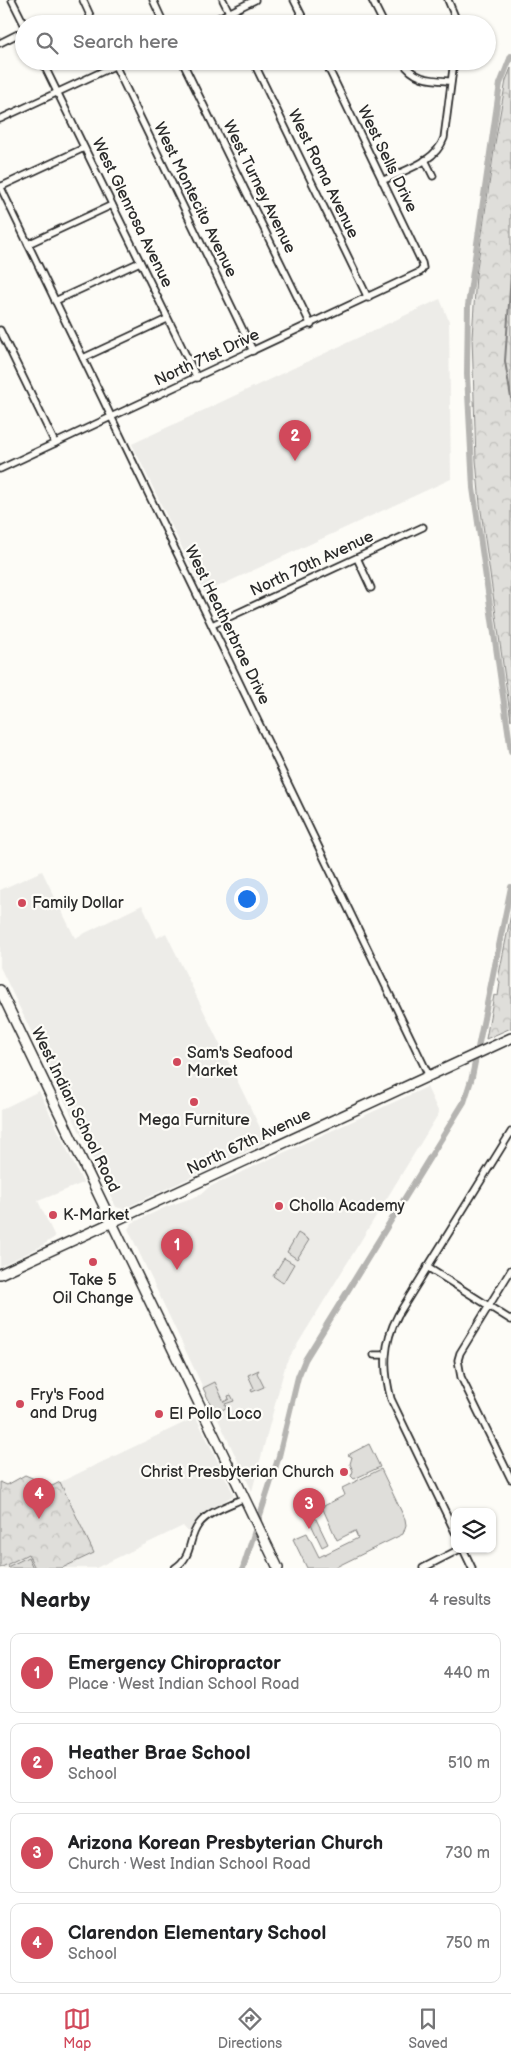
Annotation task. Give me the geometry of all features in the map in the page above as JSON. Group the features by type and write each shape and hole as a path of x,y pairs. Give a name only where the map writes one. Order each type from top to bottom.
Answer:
{"main road":[{"name":"West Indian School Road","path":"0,990 278,1568"},
{"name":"North 67th Avenue","path":"0,1274 511,1038"}],"street":[{"path":"12,0 20,15"},
{"path":"83,0 90,15"},
{"path":"152,0 160,15"},
{"path":"223,0 229,13"},
{"path":"225,15 255,0"},
{"path":"294,0 302,15"},
{"path":"372,0 380,15"},
{"path":"448,0 454,15"},
{"path":"0,43 15,36"},
{"name":"West Glenrosa Avenue","path":"46,70 197,378"},
{"path":"0,118 102,70"},
{"name":"West Montecito Avenue","path":"117,70 254,351"},
{"name":"West Turney Avenue","path":"186,70 311,324"},
{"name":"West Roma Avenue","path":"257,70 368,298"},
{"name":"West Sells Drive","path":"329,70 423,268"},
{"path":"410,70 415,76 423,79 450,81"},
{"path":"382,181 437,152 444,138 452,70"},
{"path":"0,187 84,148"},
{"path":"425,160 433,176"},
{"name":"West Heatherbrae Drive","path":"0,187 429,1076"},
{"path":"28,244 112,205"},
{"path":"56,301 140,262"},
{"name":"North 71st Drive","path":"0,469 368,298 416,275 423,268"},
{"path":"83,358 167,319"},
{"path":"0,330 54,444"},
{"name":"North 70th Avenue","path":"212,625 423,527"},
{"path":"357,558 371,588"},
{"path":"451,1524 391,1399 386,1376 385,1355 390,1330 511,1132"},
{"path":"427,1267 511,1320"},
{"path":"511,1270 460,1353 458,1370 511,1479"},
{"path":"374,1355 385,1355"},
{"path":"175,1568 186,1559 199,1524 215,1512 244,1498"},
{"path":"423,1568 454,1553"},
{"path":"464,1553 472,1568"}],"shaded area":[{"path":"440,299 449,321 451,479 204,593 132,444"},
{"path":"42,871 75,938 142,905 157,938 166,933 267,1142 123,1209 116,1207 0,967 0,890"},
{"path":"427,1087 439,1113 286,1363 252,1491 128,1229 132,1223 166,1207 200,1195 209,1187"},
{"path":"39,1091 83,1183 38,1201 55,1237 40,1247 0,1266 0,1110"},
{"path":"196,1417 234,1495 202,1514 189,1533 183,1526 96,1568 0,1568 0,1482 7,1485 25,1475 52,1486"}],"green space":[{"path":"511,68 511,720 480,504 476,460 472,337 476,275 495,143 506,80"},
{"path":"511,914 511,1028 486,1039 494,995 498,996 500,982 498,979"},
{"path":"298,1233 309,1240 297,1259 287,1252"},
{"path":"284,1258 294,1264 283,1283 273,1276"},
{"path":"259,1370 257,1373 264,1387 252,1392 251,1390 254,1388 248,1375"},
{"path":"215,1382 224,1402 231,1395 234,1401 225,1404 226,1408 215,1413 203,1388"},
{"path":"369,1444 380,1467 354,1479 351,1476 353,1471 350,1464 352,1457 348,1455"},
{"path":"381,1469 405,1519 406,1525 403,1534 334,1568 307,1568 293,1539 307,1533 319,1557 358,1538 355,1531 337,1540 322,1507 345,1495 342,1488"},
{"path":"25,1475 52,1486 60,1482 94,1553 62,1568 35,1568 28,1554 0,1568 0,1482 7,1485"},
{"path":"315,1517 328,1544 322,1547 309,1520"},
{"path":"28,1557 33,1568 7,1567"}],"waterway":[{"path":"511,56 500,84 468,306 467,374 473,488 511,751"},
{"path":"511,275 505,361 511,398"},
{"path":"243,1568 279,1456 298,1377 305,1360 464,1102 472,1077 511,887"}],"place":[{"name":"Heather Brae School","path":"295,461"},
{"name":"Family Dollar","path":"22,903"},
{"name":"Sam's Seafood Market","path":"177,1062"},
{"name":"Mega Furniture","path":"194,1102"},
{"name":"Cholla Academy","path":"279,1206"},
{"name":"K-Market","path":"53,1215"},
{"name":"Take 5 Oil Change","path":"93,1262"},
{"name":"Emergency Chiropractor","path":"177,1270"},
{"name":"Fry's Food and Drug","path":"20,1404"},
{"name":"El Pollo Loco","path":"159,1414"},
{"name":"Christ Presbyterian Church","path":"344,1472"},
{"name":"Clarendon Elementary School","path":"39,1519"},
{"name":"Arizona Korean Presbyterian Church","path":"309,1529"}]}
